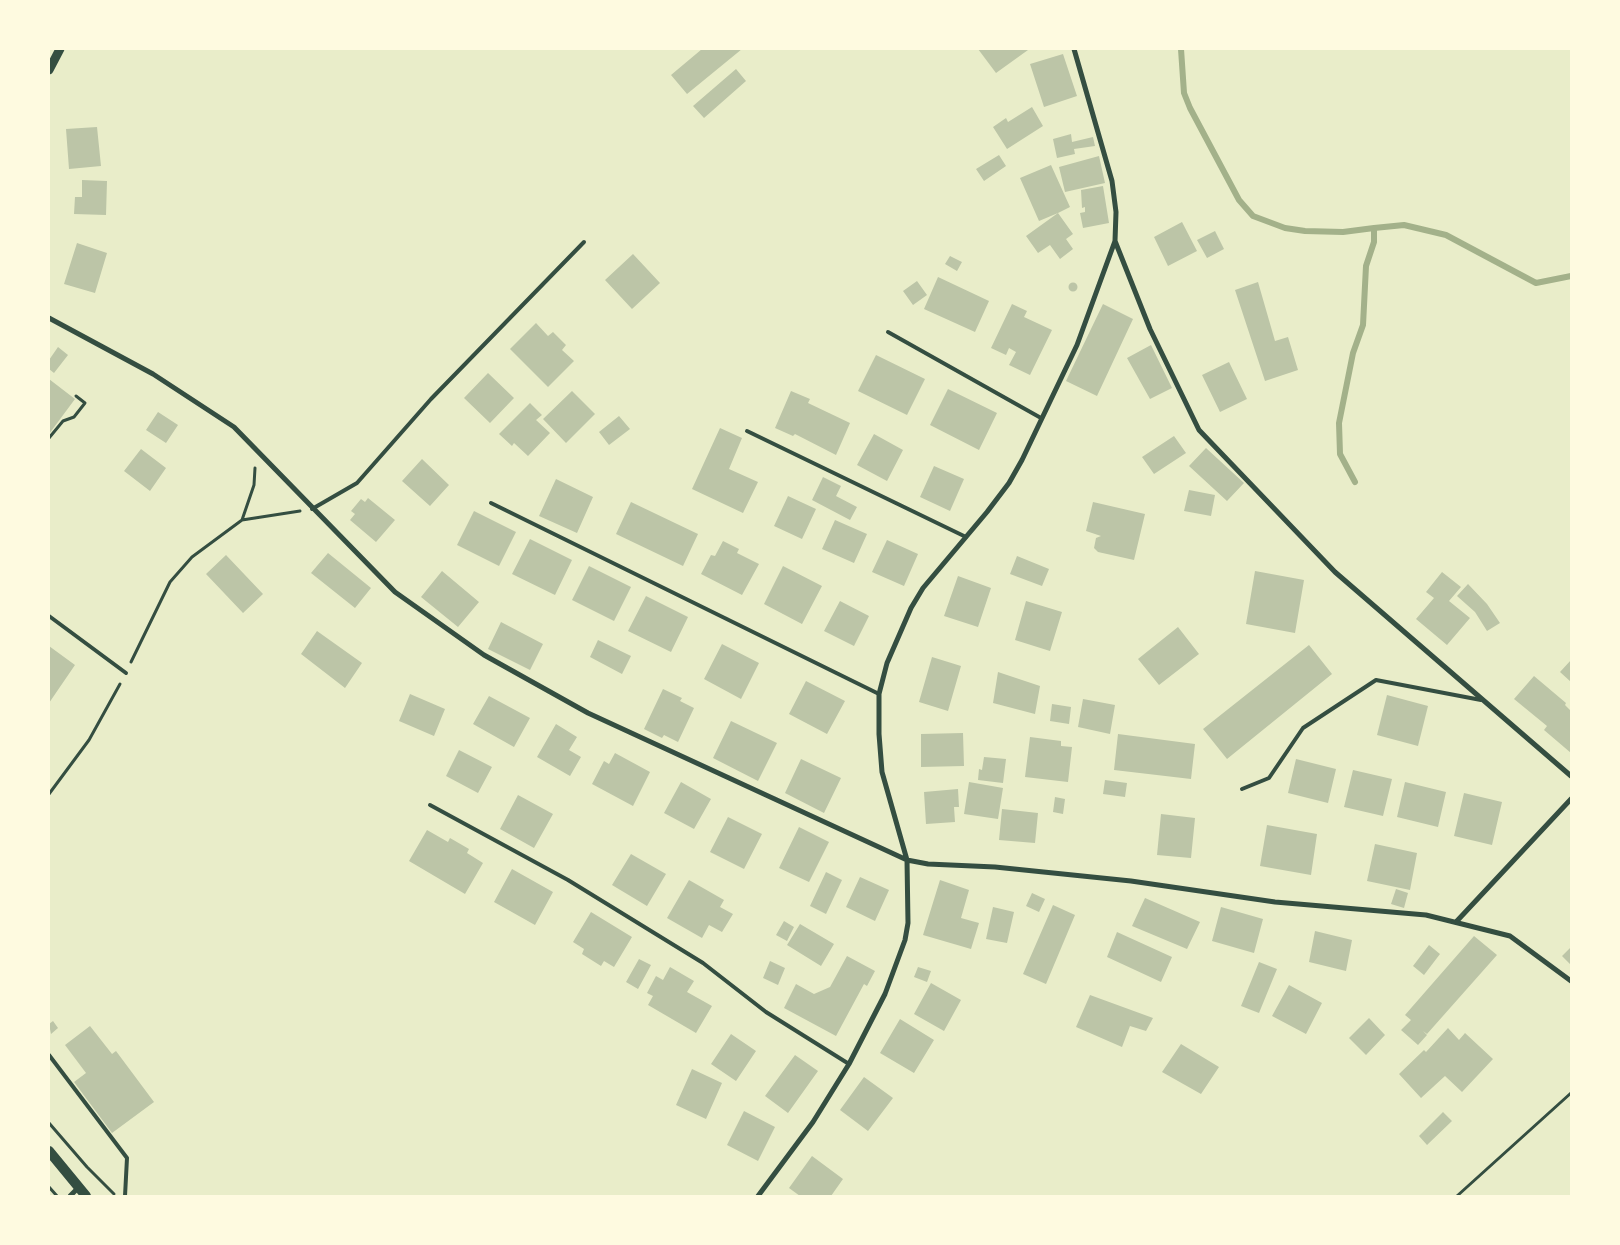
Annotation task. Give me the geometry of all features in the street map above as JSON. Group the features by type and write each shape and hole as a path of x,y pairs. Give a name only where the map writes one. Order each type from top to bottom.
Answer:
{"main road":[{"path":"49,1151 86,1196"}],"street":[{"path":"49,70 60,49"},
{"path":"758,1196 813,1122 849,1064 885,994 905,940 908,923 908,860 882,772 879,734 879,694 887,663 911,608 923,588 1009,483 1077,345 1115,241 1116,212 1112,181 1074,49"},
{"path":"1115,241 1150,329 1199,430 1335,572 1571,776"},
{"path":"49,318 153,374 234,427 395,592 484,655 588,712 908,860 928,864 995,867 1131,880 1275,902 1426,915 1510,936 1571,980"},
{"path":"1456,922 1571,799"},
{"path":"70,1196 78,1188"}],"lane":[{"path":"312,509 357,483 431,399 584,242"},
{"path":"888,332 1041,418"},
{"path":"747,432 966,537"},
{"path":"491,503 701,604 879,694"},
{"path":"49,616 126,673"},
{"path":"1242,789 1269,778 1303,728 1376,680 1486,701"},
{"path":"430,805 568,880 703,963 766,1012 849,1064"},
{"path":"49,1054 127,1158 125,1196"}],"path":[{"path":"49,438 63,421 74,417 85,402 76,396"},
{"path":"242,520 254,485 257,449"},
{"path":"49,794 89,740 126,673 170,582 192,557 242,520 312,509"},
{"path":"1457,1196 1571,1093"},
{"path":"49,1122 107,1188"},
{"path":"49,1187 58,1196"}],"building":[{"path":"702,49 742,49 687,94 671,75"},
{"path":"978,49 1027,49 1028,50 996,73"},
{"path":"1063,54 1077,96 1044,107 1030,64"},
{"path":"736,69 746,81 704,118 693,106"},
{"path":"1032,107 1043,126 1007,149 993,127 1006,118 1008,122"},
{"path":"97,127 101,166 69,169 66,129"},
{"path":"1071,134 1072,142 1093,137 1095,146 1074,149 1075,154 1057,158 1053,139"},
{"path":"999,155 1006,166 984,181 976,169"},
{"path":"1099,156 1105,183 1065,192 1059,167"},
{"path":"1051,165 1070,207 1039,221 1020,178"},
{"path":"82,180 107,181 106,215 74,214 75,197 82,197"},
{"path":"1103,186 1109,223 1083,228 1080,213 1085,212 1085,207 1082,208 1081,190"},
{"path":"1058,213 1073,234 1066,239 1073,249 1060,259 1050,245 1038,253 1026,236"},
{"path":"1182,222 1197,251 1168,266 1154,237"},
{"path":"1215,231 1224,249 1207,258 1197,240"},
{"path":"77,243 107,253 95,293 64,284"},
{"path":"633,254 660,283 632,309 605,280"},
{"path":"950,256 962,262 957,271 945,264"},
{"path":"938,277 989,301 975,332 924,309"},
{"path":"917,281 927,295 913,305 903,291"},
{"path":"1073,282 1078,287 1073,292 1068,287"},
{"path":"1258,282 1275,341 1288,337 1298,370 1265,381 1235,290"},
{"path":"1012,304 1027,311 1024,317 1052,330 1030,375 1009,365 1016,352 1009,348 1006,355 991,348"},
{"path":"1103,304 1133,319 1097,396 1066,381"},
{"path":"536,323 548,336 553,332 566,345 562,350 574,361 548,387 510,349"},
{"path":"1151,345 1172,388 1150,399 1127,358"},
{"path":"58,347 68,355 54,373 49,369 49,360"},
{"path":"876,355 925,379 907,415 858,391"},
{"path":"1229,362 1247,399 1220,412 1202,375"},
{"path":"488,373 514,398 490,423 464,398"},
{"path":"49,379 75,399 49,434"},
{"path":"948,389 997,413 979,450 930,425"},
{"path":"572,391 595,414 566,443 543,419"},
{"path":"791,391 810,399 808,403 850,423 836,455 795,434 793,436 775,428"},
{"path":"530,403 542,415 536,420 550,433 528,456 514,443 512,446 499,434"},
{"path":"158,412 178,425 166,443 146,430"},
{"path":"619,416 630,429 609,445 599,432"},
{"path":"720,428 742,438 729,469 758,482 743,513 692,489"},
{"path":"874,434 903,450 887,481 857,465"},
{"path":"1174,436 1186,453 1154,474 1142,457"},
{"path":"1206,448 1244,483 1227,501 1189,466"},
{"path":"141,449 166,468 150,491 124,471"},
{"path":"422,459 449,485 430,506 402,481"},
{"path":"934,466 964,479 950,511 920,497"},
{"path":"823,477 841,486 836,496 857,507 850,520 812,500"},
{"path":"556,479 593,497 577,533 539,516"},
{"path":"1189,490 1215,495 1211,516 1184,511"},
{"path":"788,496 816,509 802,539 774,526"},
{"path":"368,498 395,520 376,542 350,520 355,514 351,511 361,499 365,502"},
{"path":"631,502 698,534 683,566 616,534"},
{"path":"1093,502 1145,514 1134,560 1098,552 1094,548 1096,538 1101,536 1086,531"},
{"path":"474,511 516,532 499,566 457,545"},
{"path":"835,520 867,534 854,563 822,549"},
{"path":"530,539 572,560 555,595 512,574"},
{"path":"887,540 918,554 904,586 872,572"},
{"path":"723,541 739,549 737,553 759,564 742,595 701,574 711,555 715,556"},
{"path":"328,553 371,588 355,608 311,573"},
{"path":"226,555 263,594 243,613 206,574"},
{"path":"1017,556 1049,569 1042,586 1010,574"},
{"path":"589,566 631,587 614,621 572,600"},
{"path":"783,566 822,586 802,624 764,604"},
{"path":"442,571 479,602 458,627 421,597"},
{"path":"1255,571 1304,580 1295,633 1246,624"},
{"path":"1442,572 1461,587 1449,601 1470,618 1447,645 1416,619 1434,598 1426,592"},
{"path":"958,576 991,588 978,627 944,616"},
{"path":"1468,584 1487,604 1500,623 1487,631 1475,612 1457,596"},
{"path":"646,596 688,617 671,652 628,631"},
{"path":"840,601 869,616 854,646 824,631"},
{"path":"1026,601 1062,612 1050,651 1015,640"},
{"path":"501,622 543,644 530,670 488,649"},
{"path":"1178,627 1199,654 1159,685 1138,659"},
{"path":"317,631 362,663 345,688 301,654"},
{"path":"598,640 631,656 622,674 590,657"},
{"path":"722,644 759,663 741,699 704,679"},
{"path":"1309,645 1332,674 1227,759 1203,729"},
{"path":"49,646 75,665 49,703"},
{"path":"932,657 961,666 948,711 919,702"},
{"path":"1571,660 1571,682 1560,672"},
{"path":"998,672 1040,686 1035,714 993,703"},
{"path":"1534,676 1566,703 1565,705 1571,711 1571,753 1544,730 1547,726 1514,699"},
{"path":"806,681 845,701 827,734 789,714"},
{"path":"663,689 682,698 680,701 694,708 678,742 664,735 662,738 644,729"},
{"path":"410,694 445,709 434,736 399,721"},
{"path":"1387,695 1428,706 1418,746 1377,735"},
{"path":"489,696 530,718 514,747 473,724"},
{"path":"1083,699 1115,705 1110,734 1078,727"},
{"path":"1052,704 1071,707 1069,724 1050,721"},
{"path":"731,721 777,743 758,781 713,758"},
{"path":"556,724 577,737 569,750 581,757 570,776 537,757"},
{"path":"963,733 964,766 921,767 921,734"},
{"path":"1118,734 1195,744 1191,779 1114,770"},
{"path":"1030,737 1061,741 1061,746 1072,747 1068,782 1025,777"},
{"path":"459,750 492,767 478,793 446,776"},
{"path":"615,753 650,772 633,806 592,784 604,761 609,764"},
{"path":"984,757 1006,759 1003,783 978,780 979,769 982,770"},
{"path":"801,759 841,778 824,813 785,793"},
{"path":"1296,759 1336,769 1328,803 1288,793"},
{"path":"1353,770 1392,779 1383,816 1344,807"},
{"path":"1105,780 1127,783 1125,797 1103,794"},
{"path":"681,782 711,799 694,829 664,813"},
{"path":"969,782 1003,788 998,819 964,814"},
{"path":"1405,782 1446,792 1438,827 1397,817"},
{"path":"958,789 959,807 954,807 955,822 926,824 924,792"},
{"path":"1464,793 1502,802 1492,845 1454,836"},
{"path":"518,795 553,814 534,848 500,829"},
{"path":"1055,797 1065,799 1063,814 1053,812"},
{"path":"1002,809 1038,813 1035,843 999,840"},
{"path":"1161,814 1195,818 1191,858 1157,855"},
{"path":"728,817 762,834 744,869 710,852"},
{"path":"1267,825 1317,834 1311,875 1260,866"},
{"path":"799,827 829,842 809,882 779,868"},
{"path":"427,830 448,842 450,838 469,849 467,853 483,863 465,894 409,861"},
{"path":"1375,844 1417,853 1410,890 1367,881"},
{"path":"631,854 666,874 647,906 612,885"},
{"path":"512,869 553,892 535,925 494,902"},
{"path":"826,872 842,880 826,914 810,906"},
{"path":"860,877 889,890 875,921 846,907"},
{"path":"689,880 724,900 720,907 733,914 722,932 709,925 702,938 667,918"},
{"path":"940,880 969,890 961,918 979,923 971,949 923,935"},
{"path":"1396,889 1408,893 1404,908 1391,904"},
{"path":"1032,893 1045,899 1039,912 1026,906"},
{"path":"1145,898 1200,922 1187,949 1132,926"},
{"path":"1053,905 1075,915 1046,984 1023,974"},
{"path":"993,907 1014,912 1007,943 986,939"},
{"path":"1221,907 1263,919 1254,953 1212,941"},
{"path":"591,912 632,937 614,967 604,961 601,966 582,954 584,949 573,942"},
{"path":"784,921 794,927 787,941 776,935"},
{"path":"800,924 834,944 821,966 787,945"},
{"path":"1315,931 1352,940 1346,971 1309,962"},
{"path":"1117,932 1172,957 1161,982 1107,957"},
{"path":"1474,936 1497,955 1427,1034 1423,1031 1427,1035 1418,1045 1401,1030 1411,1020 1405,1015"},
{"path":"1429,945 1440,954 1424,975 1413,966"},
{"path":"1571,947 1571,965 1562,956"},
{"path":"847,956 875,971 867,986 864,984 836,1036 784,1008 796,984 814,994 830,987"},
{"path":"639,959 651,965 638,989 626,982"},
{"path":"770,961 785,968 778,985 763,978"},
{"path":"1259,962 1277,969 1259,1013 1241,1006"},
{"path":"670,967 694,981 687,992 712,1006 696,1033 648,1005 653,996 647,993 656,976 663,980"},
{"path":"918,967 931,971 927,982 914,977"},
{"path":"931,983 961,1000 944,1031 914,1014"},
{"path":"1289,985 1322,1003 1306,1034 1272,1016"},
{"path":"1090,995 1153,1018 1146,1031 1130,1026 1122,1047 1076,1027"},
{"path":"1369,1018 1385,1035 1366,1055 1349,1038"},
{"path":"900,1019 934,1040 914,1073 880,1053"},
{"path":"53,1021 58,1028 51,1034 49,1024"},
{"path":"90,1026 112,1054 116,1051 154,1102 112,1133 74,1082 86,1073 65,1045"},
{"path":"1448,1028 1459,1040 1465,1033 1493,1059 1462,1092 1445,1076 1421,1098 1399,1074 1424,1050 1426,1052"},
{"path":"731,1034 756,1051 736,1081 711,1064"},
{"path":"1181,1044 1219,1067 1201,1094 1162,1072"},
{"path":"795,1055 818,1071 788,1113 765,1096"},
{"path":"692,1069 722,1083 706,1119 676,1105"},
{"path":"864,1077 893,1098 868,1131 840,1110"},
{"path":"744,1111 775,1127 758,1161 727,1145"},
{"path":"1443,1112 1452,1121 1427,1145 1419,1136"},
{"path":"812,1156 843,1179 831,1196 800,1196 789,1188"}],"waterway":[{"path":"1181,49 1184,93 1190,108 1239,200 1253,216 1285,228 1305,231 1343,232 1374,228"},
{"path":"1355,482 1340,454 1339,423 1353,353 1363,325 1366,266 1374,242 1374,228 1404,225 1446,235 1536,283 1571,276"}]}
